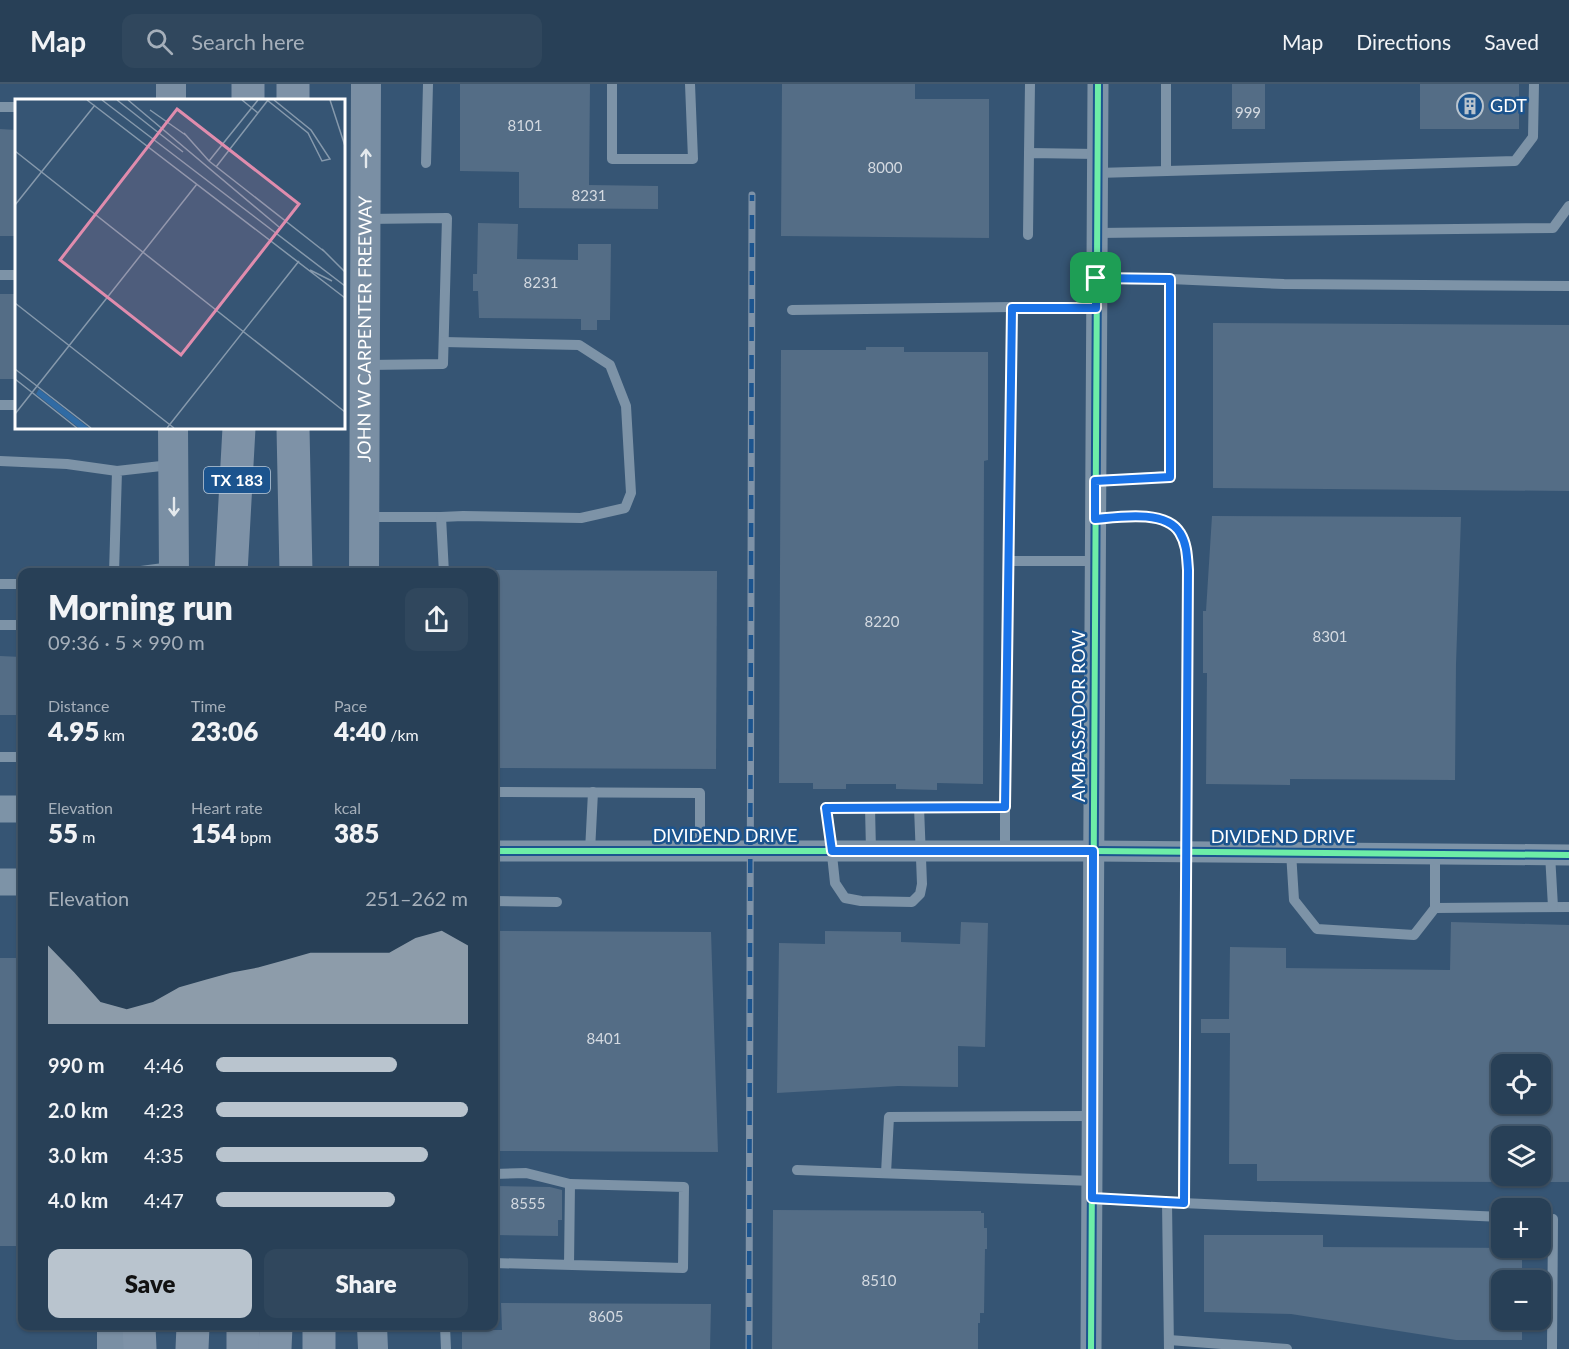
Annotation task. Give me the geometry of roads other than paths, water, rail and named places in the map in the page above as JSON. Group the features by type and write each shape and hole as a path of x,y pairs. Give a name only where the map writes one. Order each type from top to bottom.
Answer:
{"highway":[{"name":"TX 183","path":"231,568 239,429"},
{"name":"TX 183","path":"293,429 296,568"},
{"path":"280,568 293,488"},
{"path":"234,532 245,568"},
{"path":"139,1330 140,1349"},
{"path":"192,1349 193,1330"},
{"path":"243,1330 243,1349"},
{"path":"275,1349 276,1330"},
{"path":"319,1330 319,1349"}],"main road":[{"name":"JOHN W CARPENTER FREEWAY","path":"364,568 366,84"},
{"path":"173,429 174,568"},
{"path":"112,1330 112,1349"},
{"path":"372,1330 373,1349"}],"street":[{"name":"AMBASSADOR ROW","path":"1091,1349 1098,84"},
{"path":"0,809 18,809"},
{"name":"DIVIDEND DRIVE","path":"498,850 1559,854"},
{"path":"0,882 18,882"}],"lane":[{"path":"426,163 428,84"},
{"path":"612,84 612,159 693,159 690,84"},
{"path":"1028,235 1030,84"},
{"path":"1166,84 1166,171"},
{"path":"1029,153 1166,171 1515,161 1533,137 1534,84"},
{"path":"1096,233 1552,228 1569,206"},
{"path":"365,365 443,364 447,218 366,219"},
{"path":"1096,278 1284,284 1569,286"},
{"path":"1095,481 1170,477 1170,279"},
{"path":"1005,851 1012,308"},
{"path":"792,310 1096,308"},
{"path":"364,517 581,518 625,508 631,493 626,406 610,365 579,345 444,342"},
{"path":"0,461 67,464 117,471 174,465"},
{"path":"114,568 117,471"},
{"path":"1095,519 1136,516 1163,519 1179,531 1186,547 1188,570 1184,1203"},
{"path":"441,517 444,568"},
{"path":"1009,561 1095,561"},
{"path":"0,584 18,584"},
{"path":"0,625 18,625"},
{"path":"0,757 18,758"},
{"path":"498,792 700,793 700,851"},
{"path":"590,851 593,792"},
{"path":"919,807 920,894 912,902 861,901 845,898 835,883 826,808 870,807 919,807 1005,807"},
{"path":"870,807 871,851"},
{"path":"1291,852 1294,900 1317,929 1414,935 1436,908 1435,853"},
{"path":"1553,907 1559,854"},
{"path":"498,901 557,902"},
{"path":"1436,908 1569,907"},
{"path":"886,1173 889,1117 1092,1116"},
{"path":"797,1170 886,1173 1092,1190 1167,1202 1491,1217"},
{"path":"498,1174 526,1173 570,1184 684,1188 683,1268 498,1263"},
{"path":"569,1265 570,1184"},
{"path":"1167,1202 1169,1345 1287,1349"},
{"path":"1551,1219 1553,1219 1551,1349"},
{"path":"445,1330 446,1349"}],"railway":[{"path":"749,1349 752,195"}],"place":[{"name":"GDT","path":"1470,106"}]}
